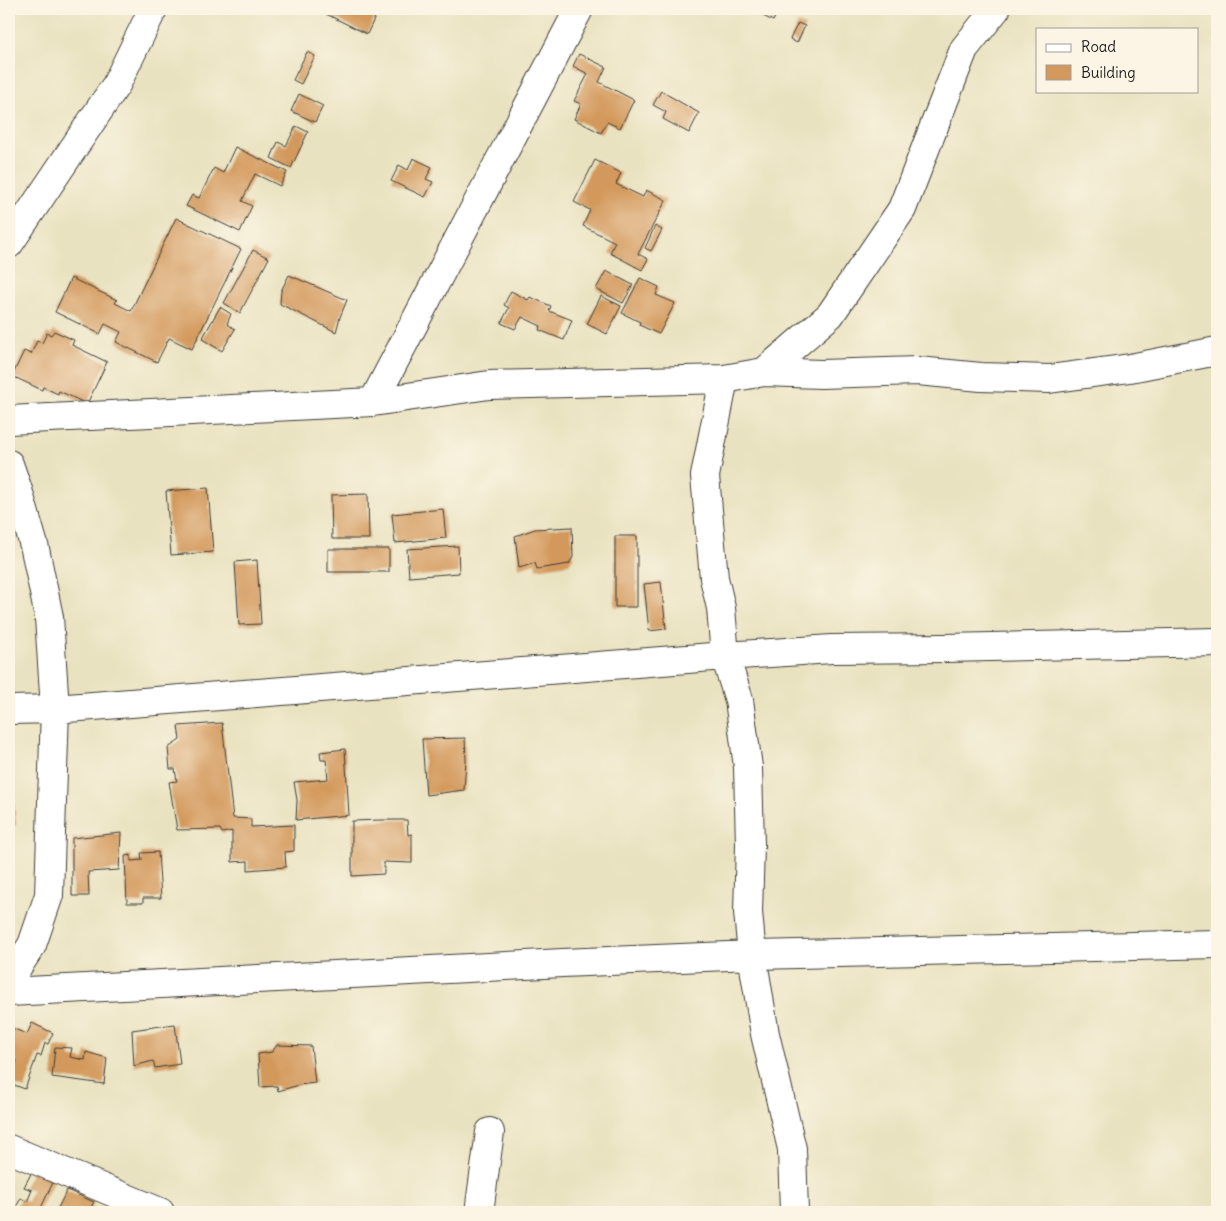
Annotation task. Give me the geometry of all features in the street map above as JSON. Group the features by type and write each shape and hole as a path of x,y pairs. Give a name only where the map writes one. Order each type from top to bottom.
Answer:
{"street":[{"path":"9,244 116,85 153,9"},
{"path":"373,402 579,9"},
{"path":"764,372 830,315 902,209 964,49 996,9"},
{"path":"9,420 373,402 490,385 724,379 764,372 821,374 918,371 981,377 1049,379 1130,368 1217,351"},
{"path":"724,379 705,476 714,578 721,608 725,656 739,700 748,767 750,845 748,912 752,955 765,1034 792,1149 794,1212"},
{"path":"9,464 35,549 49,617 55,709 49,895 32,945 9,980"},
{"path":"9,710 55,709 832,649 1217,642"},
{"path":"9,992 752,955 1217,944"},
{"path":"479,1212 490,1132"},
{"path":"9,1149 160,1212"}],"building":[{"path":"328,9 348,9 359,14 361,9 379,9 367,34 326,14"},
{"path":"766,9 779,9 773,21 763,16"},
{"path":"798,23 805,26 797,43 790,39"},
{"path":"307,52 315,56 301,84 293,80"},
{"path":"579,54 606,67 599,82 634,100 620,128 607,122 601,133 574,119 581,104 574,101 588,74 573,66"},
{"path":"661,91 699,113 689,133 663,119 666,112 653,105"},
{"path":"299,94 323,106 315,122 291,111"},
{"path":"296,126 308,132 291,168 271,158 278,142 286,146"},
{"path":"235,147 287,172 280,186 255,174 242,201 252,206 240,232 186,206 192,195 199,198 214,168 223,173"},
{"path":"413,158 432,167 426,179 433,182 425,197 391,181 399,165 408,170"},
{"path":"595,160 621,173 616,184 643,197 646,190 666,200 638,254 648,259 642,270 610,253 615,242 583,226 590,210 574,202"},
{"path":"176,218 241,249 192,349 169,338 157,362 116,342 121,332 105,324 100,334 55,312 71,278 117,300 115,303 131,311"},
{"path":"655,226 662,230 651,251 645,248"},
{"path":"253,250 269,258 240,313 224,303"},
{"path":"606,271 633,285 623,303 596,289"},
{"path":"289,275 347,300 336,332 280,304 281,291"},
{"path":"640,278 659,287 656,295 675,303 659,334 639,325 640,322 622,313"},
{"path":"511,291 528,300 530,297 551,306 549,311 572,320 564,340 539,330 541,326 522,317 515,329 501,323 509,308 504,305"},
{"path":"601,296 621,306 607,334 587,324"},
{"path":"220,307 231,314 227,324 235,329 222,351 202,339"},
{"path":"54,331 74,340 72,345 107,362 87,404 59,391 58,394 43,387 42,390 12,376 24,351 31,354 37,341 42,343 47,333 51,335"},
{"path":"208,488 213,552 171,555 166,491"},
{"path":"368,494 369,539 332,539 331,495"},
{"path":"443,509 446,538 395,543 392,514"},
{"path":"572,527 573,557 569,564 537,569 535,563 519,568 515,536 535,529"},
{"path":"615,536 637,536 637,607 615,607"},
{"path":"458,546 459,573 409,577 407,549"},
{"path":"328,549 389,549 389,572 328,572"},
{"path":"257,560 261,624 239,625 235,562"},
{"path":"661,582 666,629 649,631 644,584"},
{"path":"222,723 233,818 251,819 251,827 294,825 294,851 285,852 286,867 248,870 248,861 232,862 232,831 222,833 220,829 177,830 169,782 177,781 175,769 170,769 168,748 180,740 178,726"},
{"path":"465,738 464,790 426,795 422,739"},
{"path":"345,749 349,815 296,820 297,800 294,782 328,779 326,760 321,760 320,752"},
{"path":"9,791 13,793 16,825 9,825"},
{"path":"407,820 408,835 412,834 412,863 384,862 384,874 352,876 352,821"},
{"path":"121,833 119,870 88,872 89,896 72,896 72,838"},
{"path":"158,852 161,898 143,898 143,903 127,903 125,856 131,855 131,861 142,860 141,853"},
{"path":"32,1023 53,1033 48,1044 45,1043 41,1056 37,1055 25,1089 9,1083 17,1060 9,1057 9,1027 27,1034"},
{"path":"175,1024 180,1064 155,1068 153,1061 134,1066 132,1030"},
{"path":"277,1045 311,1046 315,1083 278,1091 277,1086 260,1087 258,1054 272,1052"},
{"path":"55,1047 72,1048 70,1057 85,1060 86,1052 107,1058 104,1084 52,1077"},
{"path":"34,1168 57,1174 39,1212 14,1211 21,1198 27,1202 32,1190 24,1187"},
{"path":"67,1190 94,1202 91,1207 102,1209 100,1212 56,1212"}]}
